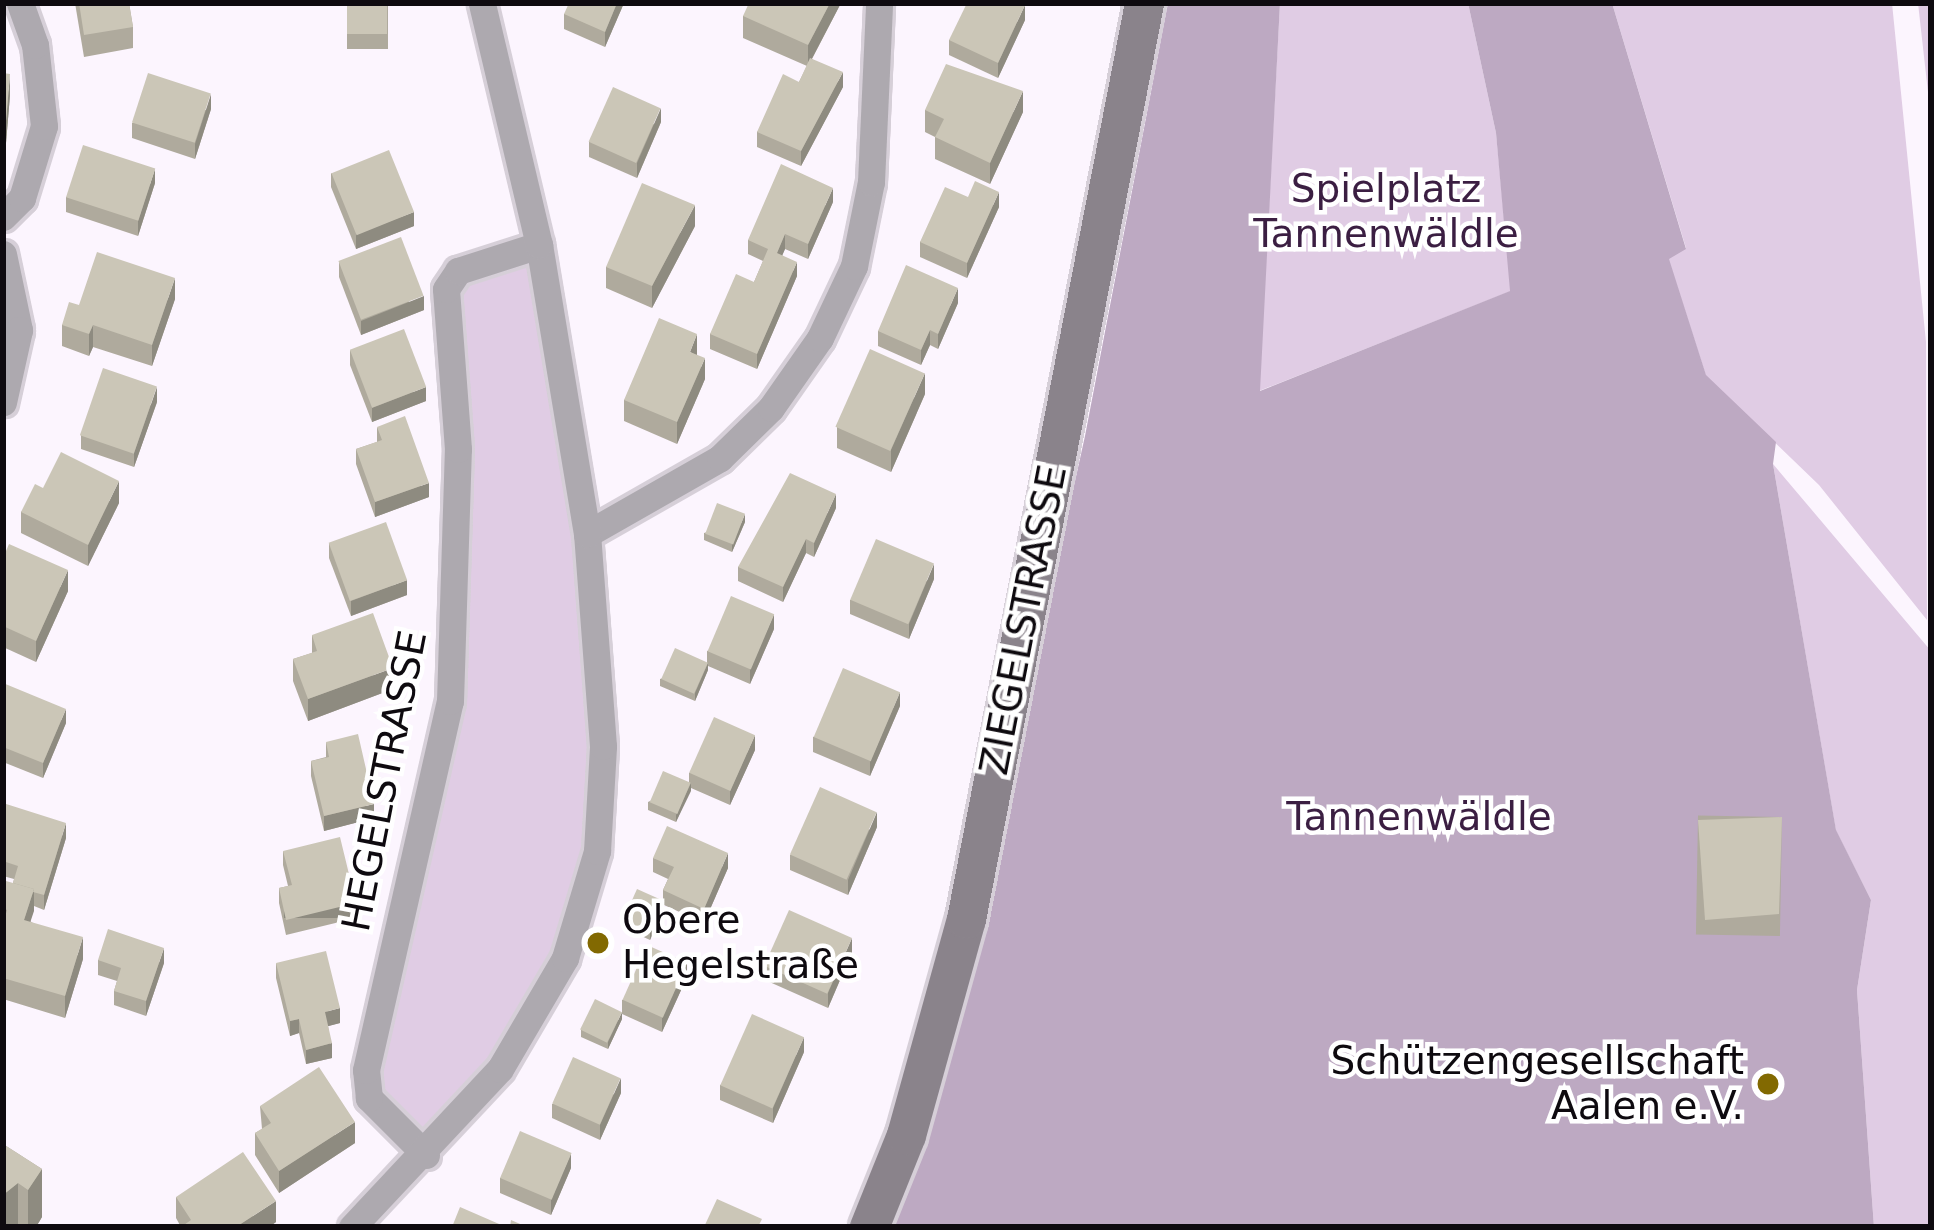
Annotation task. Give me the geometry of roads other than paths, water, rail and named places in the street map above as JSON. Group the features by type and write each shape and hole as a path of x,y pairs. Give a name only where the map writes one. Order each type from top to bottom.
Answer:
{"main road":[{"name":"ZIEGELSTRASSE","path":"869,1227 906,1135 966,920 1144,3"}],"street":[{"path":"3,217 22,198 44,126 35,46 20,3"},
{"path":"352,1227 425,1155 500,1069 566,958 597,850 603,746 587,534 539,245 482,3"},
{"path":"587,534 719,458 771,408 820,338 854,266 871,182 879,3"},
{"name":"HEGELSTRASSE","path":"425,1155 369,1098 366,1070 450,701 458,449 446,289 458,271 539,245"},
{"path":"3,254 19,330 3,402"}],"place":[{"name":"Obere Hegelstraße","path":"598,943"},
{"name":"Schützengesellschaft Aalen e.V.","path":"1768,1084"}],"park label":[{"name":"Spielplatz Tannenwäldle","path":"1386,212"},
{"name":"Tannenwäldle","path":"1419,817"}]}
